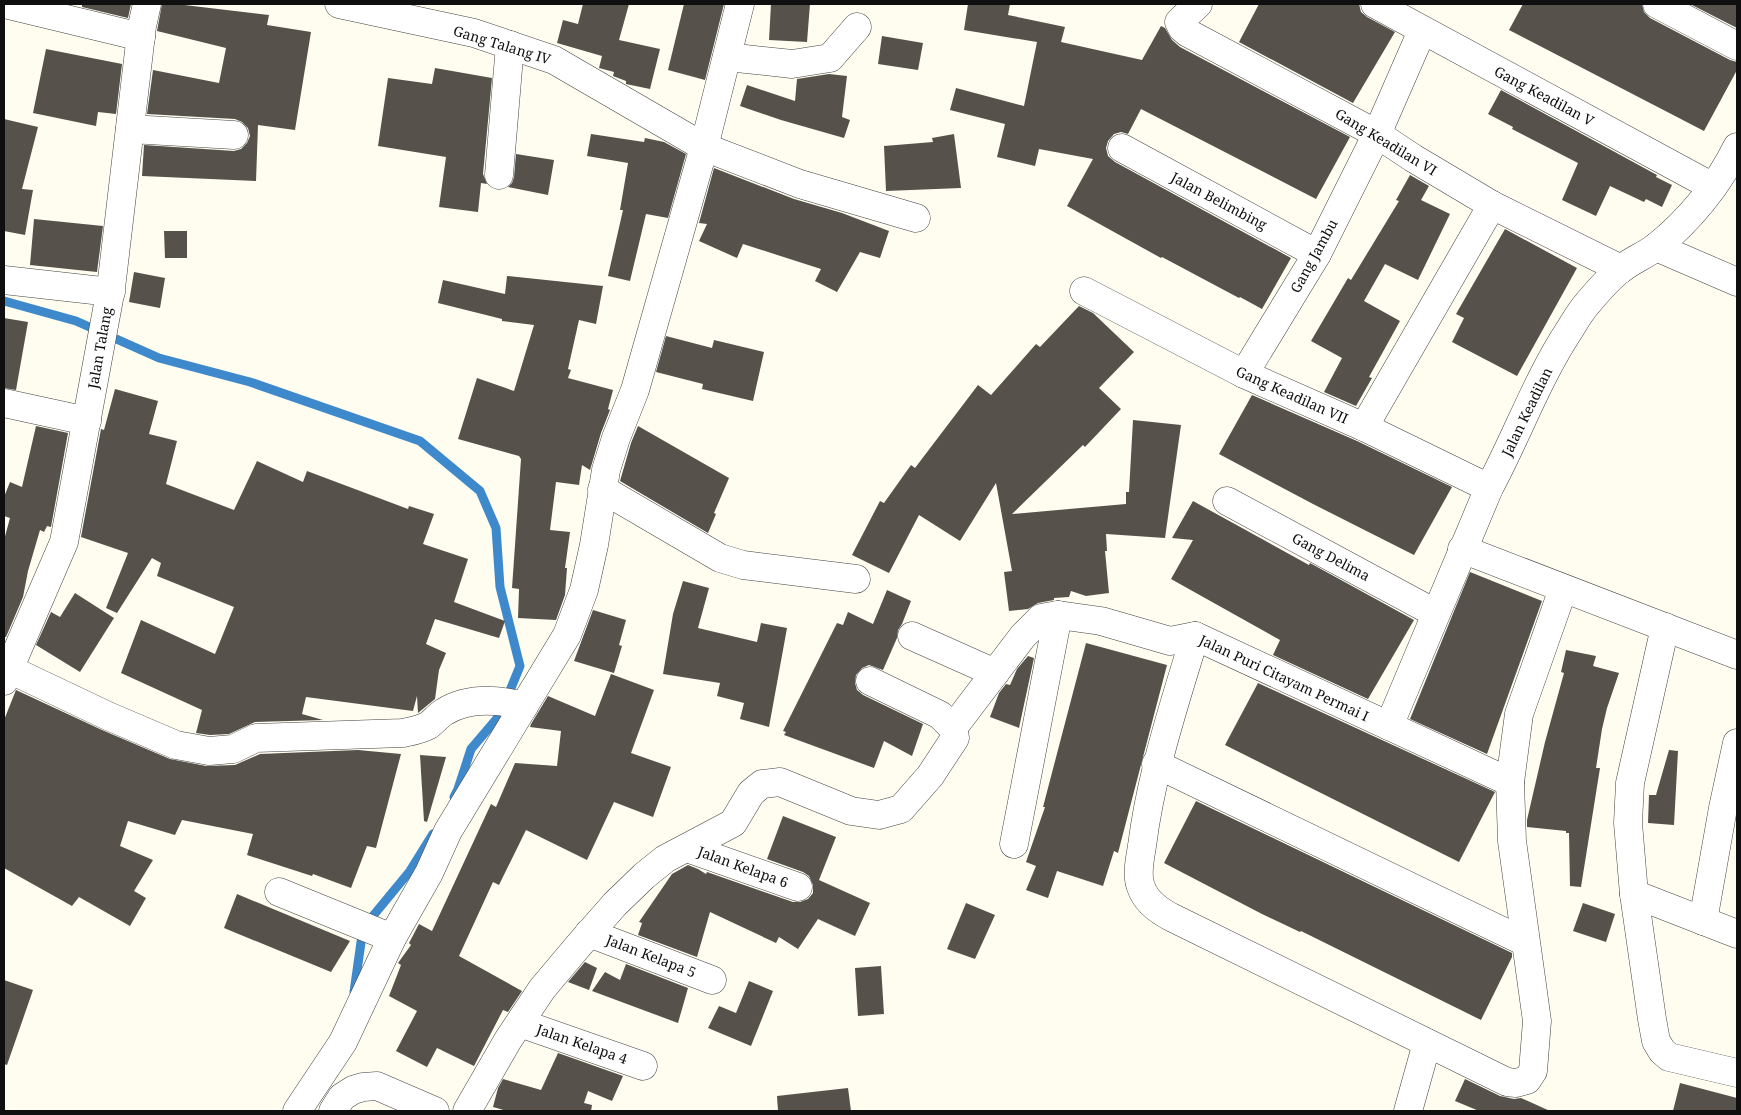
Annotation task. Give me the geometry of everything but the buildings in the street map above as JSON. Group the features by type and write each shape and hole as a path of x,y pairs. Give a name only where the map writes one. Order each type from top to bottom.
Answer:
{"street":[{"path":"4,4 141,37"},
{"name":"Jalan Talang","path":"6,675 64,542 110,295 141,37 147,4"},
{"name":"Gang Talang IV","path":"339,4 474,33 554,60 704,147 800,184 916,218"},
{"path":"297,1111 343,1042 384,934 429,873 510,704 567,635 584,590 594,545 606,470 616,438 635,390 704,147 740,4"},
{"name":"Gang Keadilan VI","path":"1198,4 1179,22 1188,33 1377,134 1412,158 1492,205 1621,269"},
{"name":"Gang Keadilan V","path":"1375,4 1412,18 1713,187"},
{"path":"1663,5 1737,46"},
{"name":"Gang Jambu","path":"1244,374 1317,254 1377,134 1412,18"},
{"path":"727,56 792,64 830,58 857,27"},
{"path":"498,175 510,45"},
{"path":"130,129 234,135"},
{"name":"Jalan Keadilan","path":"1389,726 1489,488 1558,346 1586,305 1621,269 1656,247 1684,220 1713,187 1737,147"},
{"name":"Jalan Belimbing","path":"1122,148 1317,254"},
{"path":"1364,427 1492,205"},
{"path":"1656,247 1737,282"},
{"path":"4,280 110,295"},
{"name":"Gang Keadilan VII","path":"1091,294 1244,374 1364,427 1489,488"},
{"path":"4,403 88,416"},
{"path":"602,489 720,558 743,565 856,579"},
{"name":"Gang Delima","path":"1227,500 1435,613"},
{"path":"1462,549 1737,655"},
{"path":"1195,636 1156,764 1145,817 1139,869 1140,887 1149,901 1159,911 1173,918 1507,1082 1516,1083 1527,1080 1532,1071 1537,1021 1512,841 1510,782 1519,714 1564,589"},
{"path":"1014,844 1058,615"},
{"name":"Jalan Puri Citayam Permai I","path":"467,1111 520,1023 553,976 615,904 644,876 665,859 733,823 751,793 762,784 780,782 851,811 879,815 901,809 930,776 955,738 953,728 1023,636 1041,618 1058,615 1101,621 1170,641 1195,636 1510,782"},
{"path":"1665,627 1630,783 1628,823 1634,894 1652,1019 1656,1041 1662,1051 1669,1057 1737,1074"},
{"path":"912,636 996,673"},
{"path":"6,675 176,745 209,751 233,749 256,738 266,737 403,733 418,730 453,707 467,703 486,700 510,704"},
{"path":"870,681 940,715 953,728"},
{"path":"1703,921 1723,808 1737,743"},
{"path":"1156,764 1526,942"},
{"name":"Jalan Kelapa 6","path":"687,848 798,887"},
{"path":"279,892 384,934"},
{"path":"1634,894 1737,934"},
{"name":"Jalan Kelapa 5","path":"589,933 712,980"},
{"name":"Jalan Kelapa 4","path":"520,1023 643,1066"},
{"path":"1408,1111 1427,1043"},
{"path":"333,1111 342,1097 352,1090 377,1086 435,1111"}],"waterway":[{"path":"4,301 76,321 159,358 250,382 420,441 480,491 496,528 500,587 520,666 500,715 471,749 454,797"},
{"path":"354,992 363,928 410,871 433,834"}]}
